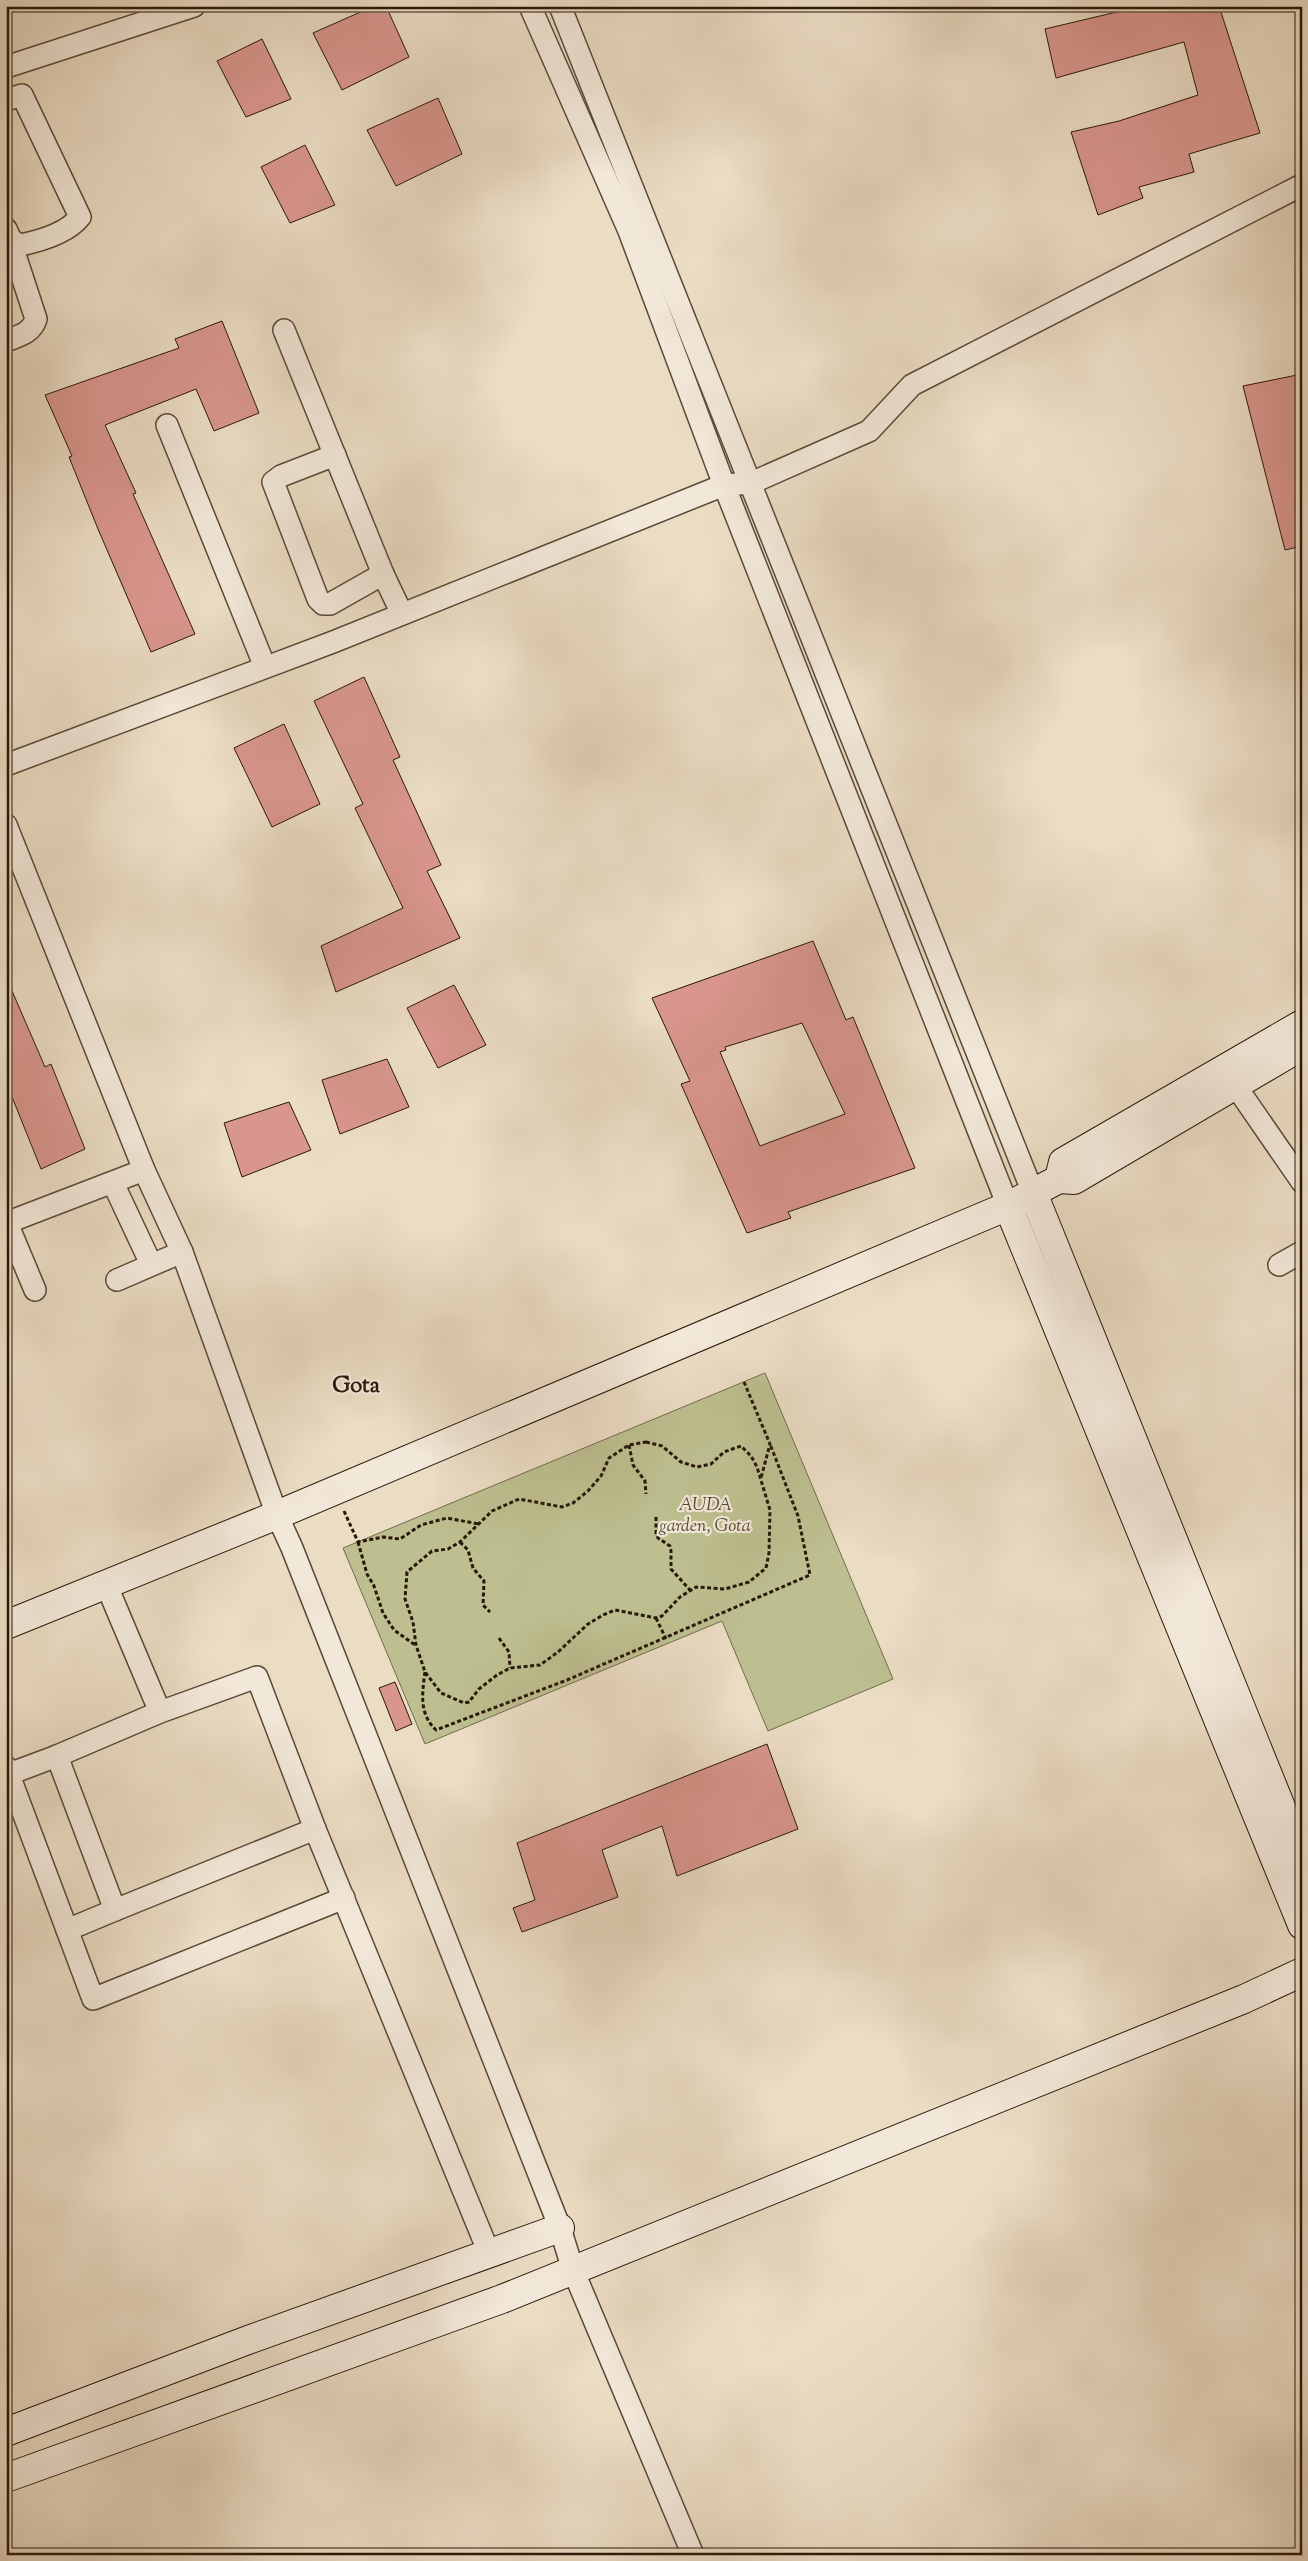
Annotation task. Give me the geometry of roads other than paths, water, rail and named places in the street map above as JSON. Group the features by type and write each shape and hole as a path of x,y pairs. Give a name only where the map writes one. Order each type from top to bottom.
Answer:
{"street":[{"path":"6,229 11,240 20,245 34,242 73,226 80,217 14,98 10,66 194,6"},
{"path":"530,6 629,230 724,485 1008,1206 1302,1925"},
{"path":"560,6 1033,1193 1302,1859"},
{"path":"6,766 402,614 724,485 751,483 869,431 912,384 1302,185"},
{"path":"6,341 26,333 34,326 36,319 16,258"},
{"path":"284,330 383,574 402,614"},
{"path":"167,425 265,667"},
{"path":"334,455 281,476 273,482 314,590 323,604 330,604 383,574"},
{"path":"6,824 144,1170 182,1252 277,1515 292,1548 560,2228 573,2270 693,2555"},
{"path":"1059,1178 1063,1162 1302,1024"},
{"path":"6,1625 277,1515 1008,1206 1059,1178 1074,1180 1302,1046"},
{"path":"1235,1085 1302,1182"},
{"path":"34,1290 7,1223 144,1170"},
{"path":"113,1183 151,1264"},
{"path":"117,1280 182,1252"},
{"path":"1279,1265 1302,1252"},
{"path":"106,1584 160,1712"},
{"path":"344,1898 93,1998 8,1770 57,1756 160,1712 257,1677 316,1829 489,2253"},
{"path":"57,1756 115,1910"},
{"path":"67,1930 316,1829"},
{"path":"6,2478 502,2299 1244,1999 1302,1972"},
{"path":"6,2432 248,2340 560,2228"}],"district":[{"name":"Gota","path":"356,1384"}],"park label":[{"name":"AUDA garden, Gota","path":"705,1514"}]}
